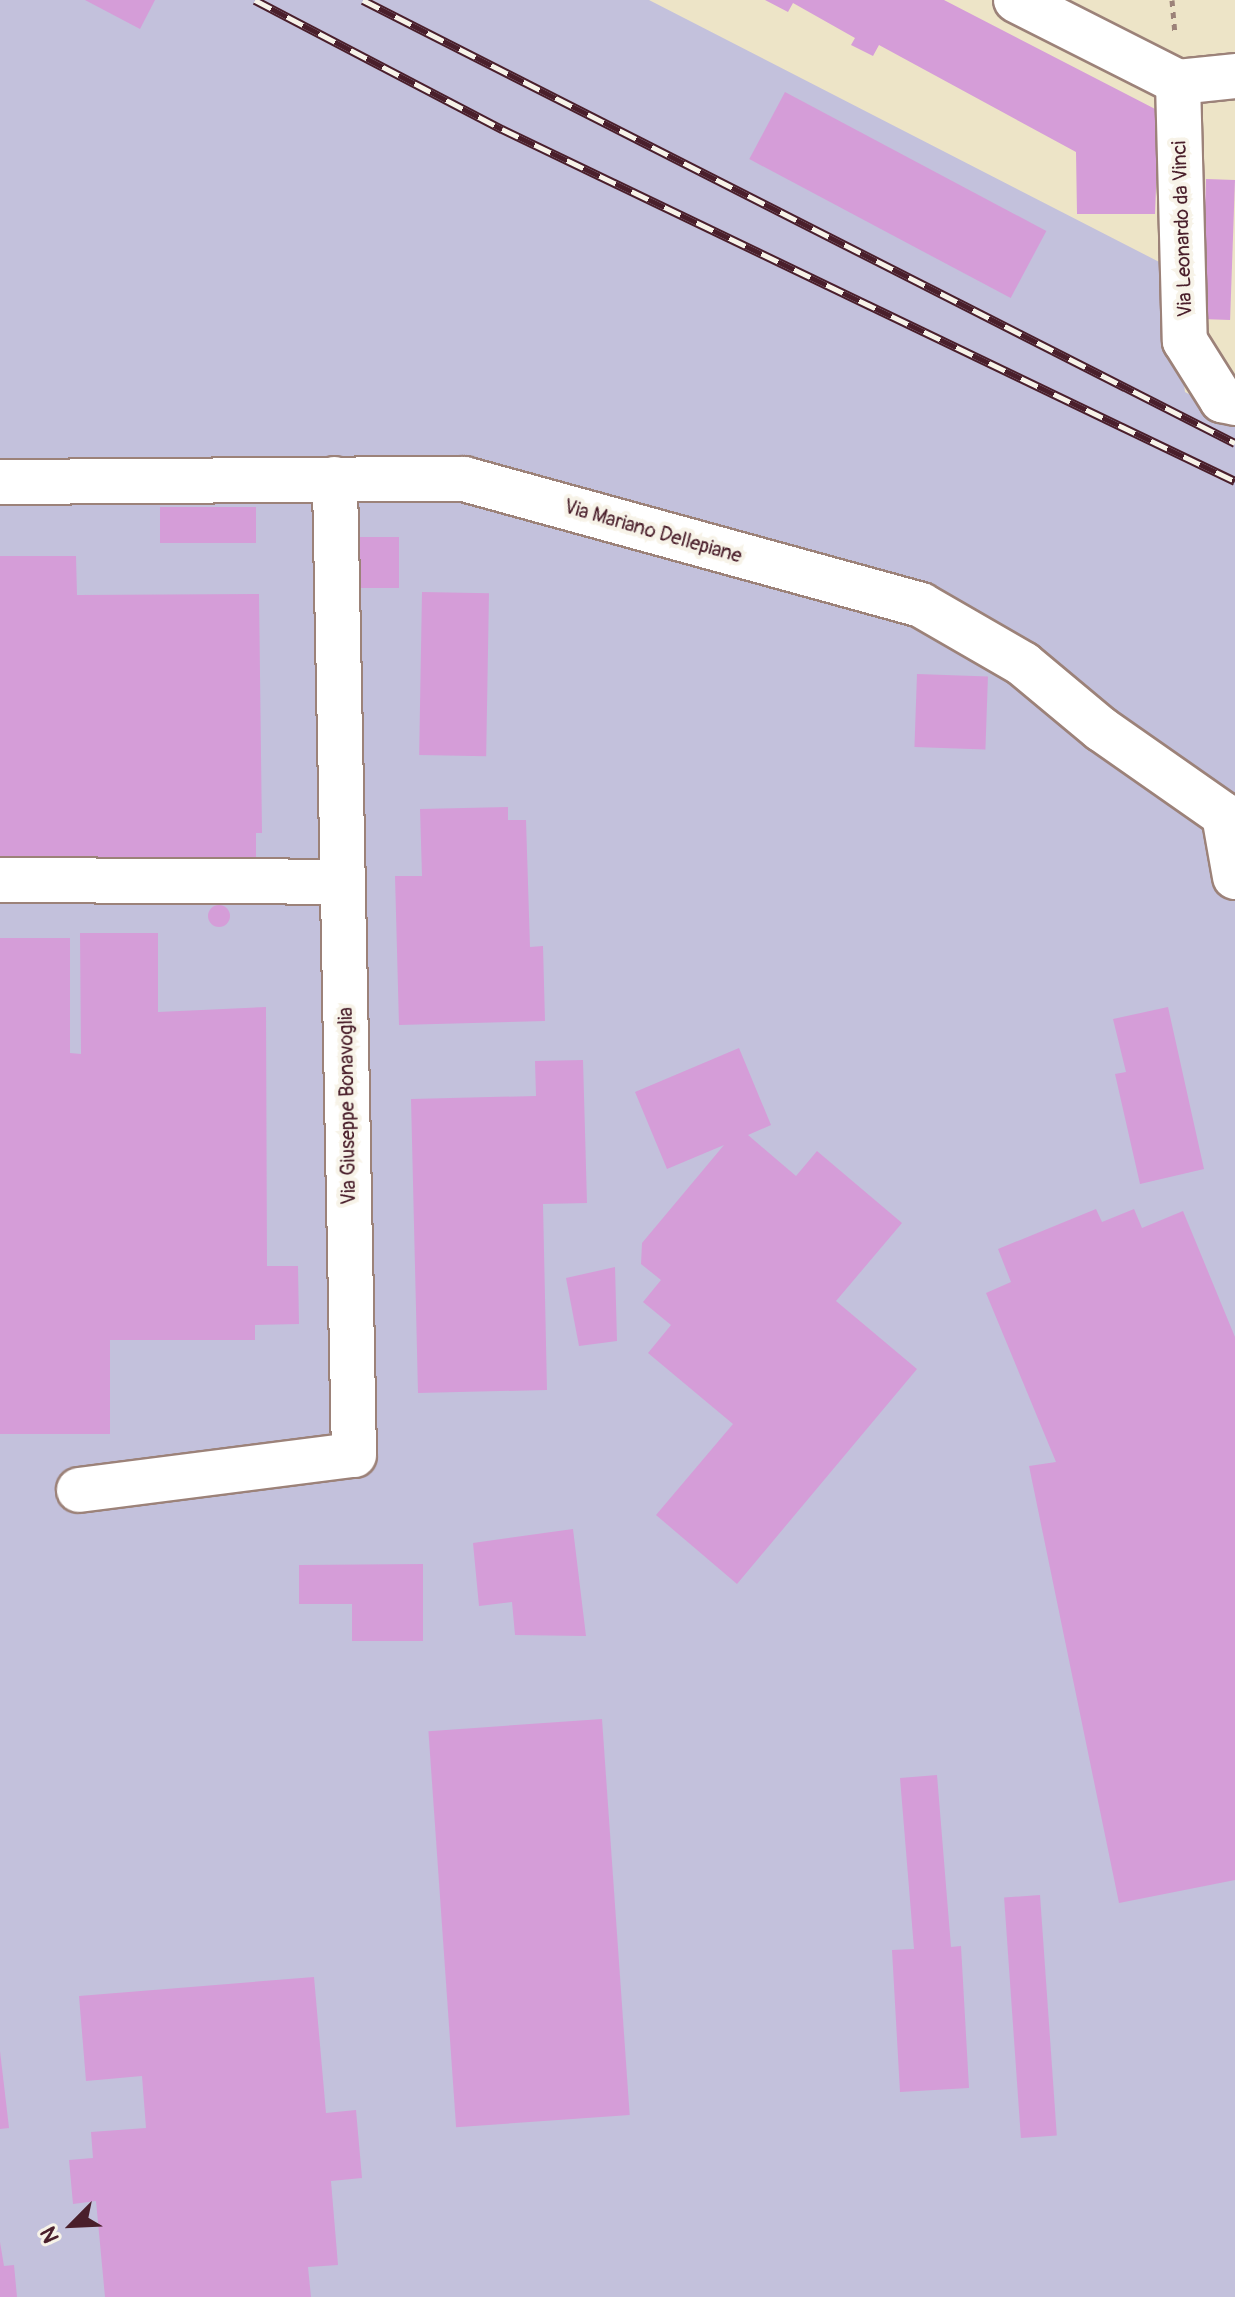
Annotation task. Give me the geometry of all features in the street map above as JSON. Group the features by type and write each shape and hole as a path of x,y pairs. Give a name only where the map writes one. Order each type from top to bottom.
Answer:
{"street":[{"path":"1016,0 1178,82 1235,76"},
{"name":"Via Leonardo da Vinci","path":"1178,82 1185,341 1222,400 1235,403"},
{"name":"Via Giuseppe Bonavoglia","path":"79,1490 354,1455 335,479"},
{"name":"Via Mariano Dellepiane","path":"0,482 464,479 921,605 1023,664 1101,729 1229,819"},
{"path":"1229,819 1235,877"},
{"path":"0,880 343,882"}],"shaded area":[{"path":"0,0 649,0 1169,267 1185,392 1235,419 1235,2297 0,2297"}],"building":[{"path":"85,0 155,0 140,29"},
{"path":"765,0 944,0 1159,111 1155,214 1077,214 1076,152 879,45 873,56 851,45 855,38 793,3 788,12"},
{"path":"785,92 1046,231 1011,298 749,159"},
{"path":"1206,179 1235,180 1230,320 1201,319"},
{"path":"160,507 256,507 256,543 160,543"},
{"path":"360,537 399,537 399,588 360,588"},
{"path":"0,556 76,556 77,595 259,594 262,833 256,833 256,857 0,859"},
{"path":"422,592 489,593 486,756 419,755"},
{"path":"917,674 988,676 985,749 914,747"},
{"path":"508,807 508,820 526,820 530,947 543,946 545,1021 399,1025 395,876 422,876 420,809"},
{"path":"215,905 223,905 230,916 223,927 215,927 208,920 208,912"},
{"path":"80,933 158,933 158,1012 266,1007 267,1266 298,1266 299,1324 255,1325 255,1340 110,1340 110,1434 0,1434 0,938 70,938 70,1053 81,1054"},
{"path":"1168,1007 1204,1169 1140,1184 1115,1074 1126,1072 1113,1019"},
{"path":"739,1048 771,1125 748,1135 796,1176 817,1151 902,1223 836,1301 917,1369 737,1584 656,1515 733,1424 648,1353 671,1325 643,1302 661,1280 641,1264 642,1243 724,1145 667,1169 635,1092"},
{"path":"583,1060 587,1203 543,1204 547,1390 418,1393 411,1099 536,1096 535,1061"},
{"path":"1096,1209 1102,1222 1134,1209 1142,1228 1183,1211 1235,1337 1235,1880 1119,1903 1029,1466 1056,1462 986,1293 1011,1282 998,1249"},
{"path":"615,1267 617,1341 579,1346 566,1278"},
{"path":"573,1529 586,1636 515,1635 512,1602 479,1606 473,1543"},
{"path":"423,1564 423,1641 352,1641 352,1604 299,1604 299,1565"},
{"path":"602,1719 630,2115 456,2127 428,1731"},
{"path":"937,1775 951,1947 961,1946 969,2088 900,2092 892,1950 914,1949 900,1778"},
{"path":"1040,1895 1057,2135 1021,2138 1004,1898"},
{"path":"314,1977 326,2113 356,2110 362,2178 331,2181 338,2265 308,2267 311,2297 105,2297 96,2201 73,2204 69,2160 93,2158 91,2132 146,2128 142,2076 86,2081 79,1996"},
{"path":"0,2051 9,2128 0,2129"},
{"path":"0,2242 4,2266 14,2265 17,2297 0,2297"}],"railway":[{"path":"255,0 502,129 1235,481"},
{"path":"363,0 1235,443"}]}
